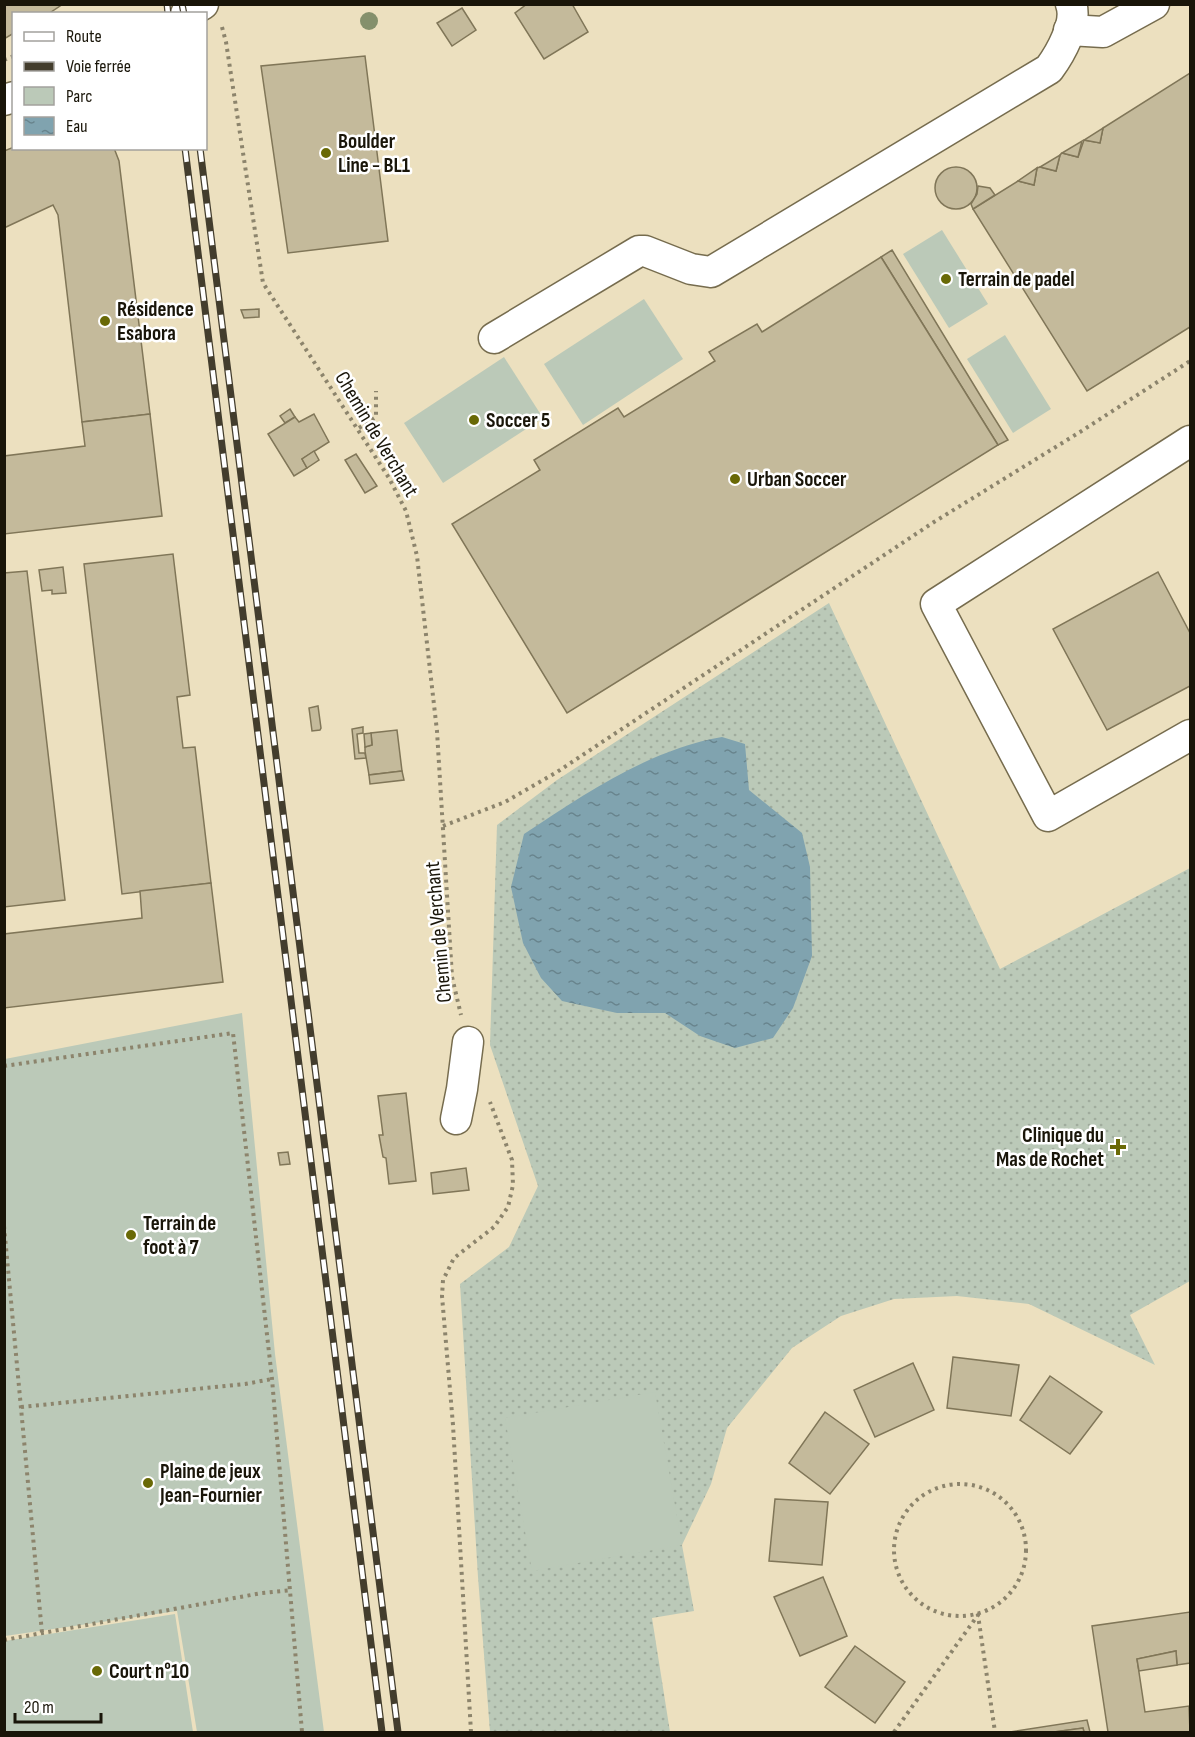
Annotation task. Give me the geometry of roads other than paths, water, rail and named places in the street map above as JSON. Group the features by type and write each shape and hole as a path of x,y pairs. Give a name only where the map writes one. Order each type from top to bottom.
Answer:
{"street":[{"path":"494,338 639,251 645,251 691,269 711,272 1049,69 1061,52 1070,17 1103,32 1151,5"},
{"path":"1191,441 936,604 1048,816 1191,735"},
{"path":"456,1119 468,1042"}],"water":[{"path":"722,737 745,744 749,790 802,833 810,867 812,956 793,1008 773,1038 735,1048 700,1036 665,1013 617,1013 562,1001 541,978 523,943 511,887 524,834 618,775 668,752"}],"railway":[{"path":"167,4 168,12"},
{"path":"182,4 184,12"},
{"path":"185,150 382,1732"},
{"path":"200,150 398,1732"}],"place":[{"name":"Boulder Line - BL1","path":"326,153"},
{"name":"Terrain de padel","path":"946,279"},
{"name":"Résidence Esabora","path":"105,321"},
{"name":"Soccer 5","path":"474,420"},
{"name":"Urban Soccer","path":"735,479"},
{"name":"Clinique du Mas de Rochet","path":"1118,1147"},
{"name":"Terrain de foot à 7","path":"131,1235"},
{"name":"Plaine de jeux Jean-Fournier","path":"148,1483"},
{"name":"Court n°10","path":"97,1671"}]}
